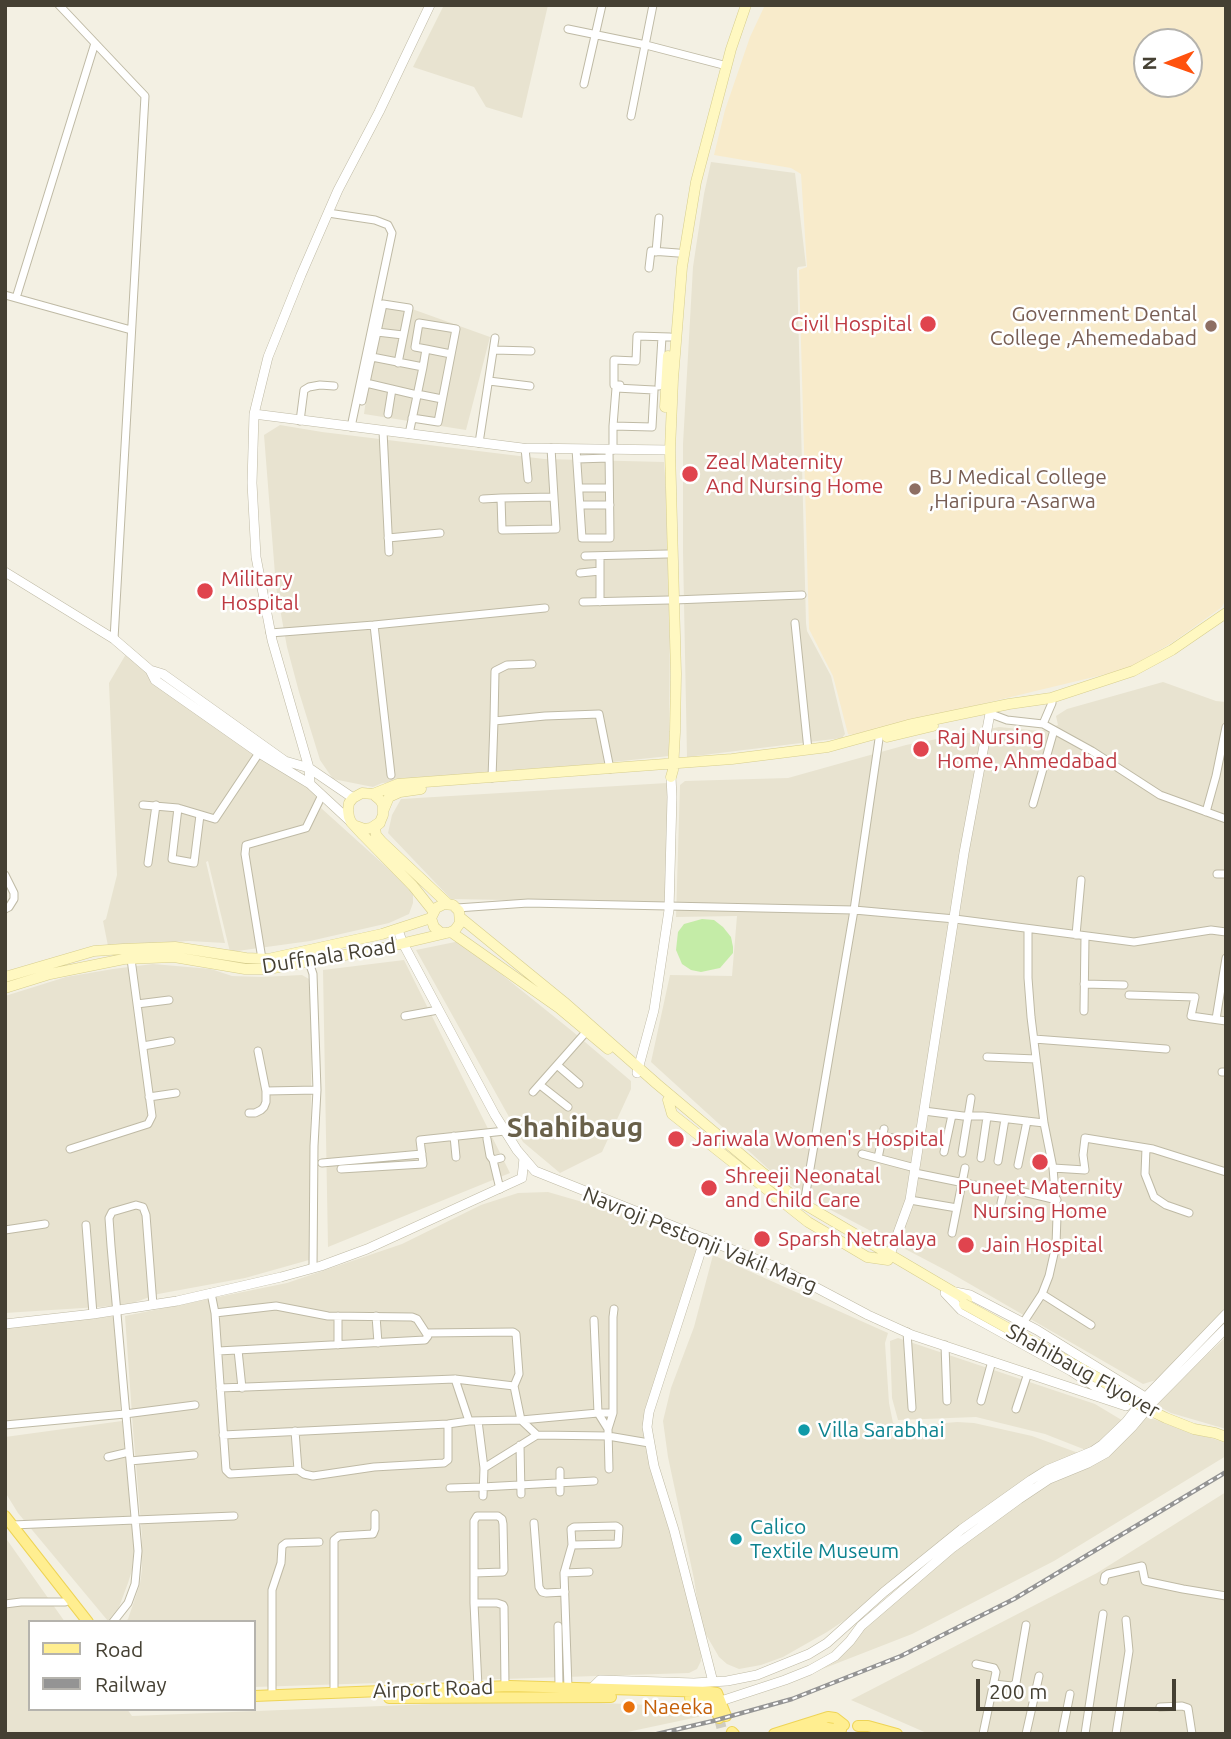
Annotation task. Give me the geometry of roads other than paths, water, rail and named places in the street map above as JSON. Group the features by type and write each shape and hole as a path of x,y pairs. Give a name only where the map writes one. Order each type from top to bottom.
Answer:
{"main road":[{"path":"671,769 672,600 662,386 666,337 689,185 724,66 746,5"},
{"path":"672,600 667,554 667,450 687,232 695,182 724,66"},
{"path":"889,1257 801,1208 760,1177 668,1100 564,1002 455,910 376,835 375,827 380,822 388,797 400,792 428,788 585,778 786,760 831,753 1009,704 1051,698 1133,671 1171,650 1226,612"},
{"path":"455,910 458,927 448,933 441,933 434,927 432,914 413,886 354,824 348,810 353,798 362,793 373,794 398,785 610,769 671,769 828,747 908,725 1052,703 1135,678 1226,620"},
{"path":"373,794 384,809"},
{"path":"354,824 364,829 380,822"},
{"path":"5,977 94,951 123,948 175,947 268,960 398,930 432,914 440,905 455,910"},
{"path":"448,933 559,1007 804,1204 889,1257"},
{"name":"Duffnala Road","path":"5,988 50,974 131,959 174,957 245,969 268,969 448,933"},
{"name":"Shahibaug Flyover","path":"889,1257 1100,1374 1147,1404 1226,1434"},
{"path":"8,1522 78,1620"},
{"path":"8,1522 86,1620"},
{"name":"Airport Road","path":"256,1696 507,1686 592,1692"},
{"path":"611,1693 717,1693 721,1700 723,1717 711,1701 701,1698 611,1693"},
{"name":"Airport Road","path":"256,1702 611,1693"},
{"path":"774,1734 828,1717 835,1718 842,1730"},
{"path":"799,1734 821,1727 842,1730 853,1723 860,1730 868,1726 897,1734"}],"street":[{"path":"59,5 145,96 114,639"},
{"path":"310,784 309,768 271,632 256,557 252,482 254,414 268,357 328,213 430,5"},
{"path":"584,84 602,5"},
{"path":"631,116 653,5"},
{"path":"568,29 646,45 724,66"},
{"path":"16,298 95,43"},
{"path":"328,213 375,220 388,225 392,233 351,427"},
{"path":"656,252 659,218"},
{"path":"646,234 657,235"},
{"path":"649,268 651,251 678,254"},
{"path":"5,295 131,330"},
{"path":"362,401 383,304 409,308 398,363"},
{"path":"412,418 438,422 456,329 419,323 415,347 451,354"},
{"path":"377,332 403,335"},
{"path":"662,386 614,384 614,360 636,361 637,336 666,337"},
{"path":"480,443 495,338"},
{"path":"409,434 426,349"},
{"path":"494,350 531,351"},
{"path":"372,357 423,367"},
{"path":"489,381 530,386"},
{"path":"366,383 442,399"},
{"path":"300,421 304,390 320,385 334,386"},
{"path":"577,454 582,538 610,538 610,453 616,388 654,390 652,427 613,426"},
{"path":"388,414 392,389"},
{"path":"254,414 577,454 667,450"},
{"path":"383,431 389,552"},
{"path":"525,448 528,479"},
{"path":"501,498 502,530 556,529 551,449"},
{"path":"579,488 609,488"},
{"path":"483,499 554,497"},
{"path":"580,505 610,505"},
{"path":"388,538 440,533"},
{"path":"585,556 667,554"},
{"path":"600,556 600,602"},
{"path":"580,573 600,571"},
{"path":"5,572 114,639 150,670 155,680 260,753 310,784 354,824"},
{"path":"583,602 802,594"},
{"path":"271,632 545,608"},
{"path":"794,623 808,750"},
{"path":"374,625 391,775"},
{"path":"492,778 495,671 507,665 532,664"},
{"path":"150,670 163,674 285,761 309,768 353,798"},
{"path":"1042,724 1052,703"},
{"path":"889,1257 910,1200 966,841 991,711 1007,720 1042,724 1092,751 1160,795 1226,819"},
{"path":"494,722 545,716 599,714 610,769"},
{"path":"1206,812 1223,756 1226,727"},
{"path":"1033,804 1054,730"},
{"path":"804,1204 879,739"},
{"path":"143,805 178,808 215,819 260,753"},
{"path":"638,1070 654,1010 669,906 673,797 671,769"},
{"path":"262,959 245,853 246,845 306,828 322,795"},
{"path":"148,863 156,805"},
{"path":"178,808 172,859 194,863 200,815"},
{"path":"5,875 14,893 14,899 5,909"},
{"path":"1076,935 1081,880"},
{"path":"455,910 528,903 853,910 955,919 1134,943 1211,930 1226,932"},
{"path":"1023,1323 1042,1294 1049,1276 1056,1245 1057,1199 1044,1123 1028,991 1028,929"},
{"name":"Navroji Pestonji Vakil Marg","path":"398,930 438,1010 505,1130 535,1171 783,1270 906,1332 1134,1411"},
{"path":"1084,1012 1085,936"},
{"path":"1216,1019 1226,958"},
{"path":"70,1149 148,1124 152,1116 131,959"},
{"path":"309,962 313,974 317,1090 313,1268"},
{"path":"1084,984 1124,985"},
{"path":"1129,995 1195,997 1191,1016 1226,1021"},
{"path":"137,1004 170,1000"},
{"path":"405,1016 438,1010"},
{"path":"533,1092 587,1031"},
{"path":"1034,1039 1166,1049"},
{"path":"143,1046 171,1041"},
{"path":"249,1113 255,1113 264,1107 266,1102 258,1051"},
{"path":"987,1057 1036,1059"},
{"path":"557,1065 579,1084"},
{"path":"540,1085 568,1107"},
{"path":"266,1091 317,1090"},
{"path":"149,1097 176,1093"},
{"path":"962,1153 971,1098"},
{"path":"924,1111 1044,1123"},
{"path":"944,1152 952,1115"},
{"path":"981,1158 987,1117"},
{"path":"998,1161 1005,1119"},
{"path":"1018,1165 1027,1121"},
{"path":"341,1169 423,1164 420,1140 505,1130"},
{"path":"878,1158 883,1133 920,1143"},
{"path":"454,1136 456,1157"},
{"path":"1053,1168 1085,1170 1084,1138 1146,1148 1226,1172"},
{"path":"487,1139 490,1156 497,1159 500,1189"},
{"path":"1146,1148 1145,1174 1154,1198 1189,1213"},
{"path":"322,1163 422,1154"},
{"path":"862,1154 979,1186"},
{"path":"522,1178 524,1158"},
{"path":"952,1233 965,1168"},
{"path":"5,1324 153,1305 281,1278 367,1249 522,1178 548,1177"},
{"path":"1001,1203 1007,1188 1057,1199"},
{"path":"910,1200 957,1208"},
{"path":"115,1620 128,1603 135,1584 138,1551 109,1218 112,1212 136,1205 143,1207 146,1215 153,1305"},
{"path":"5,1230 45,1224"},
{"path":"86,1225 93,1314"},
{"path":"705,1238 649,1412 647,1427 654,1466 674,1530 713,1682"},
{"path":"948,1292 970,1295 1023,1323 1149,1400"},
{"path":"948,1292 961,1310 1071,1371 1134,1411"},
{"path":"211,1293 215,1313 226,1470 230,1474 298,1470 313,1476 374,1467 447,1462 448,1424"},
{"path":"1042,1294 1091,1325"},
{"path":"215,1313 276,1306 338,1317 415,1317 428,1338 218,1351"},
{"path":"609,1469 608,1433 613,1413 614,1309"},
{"path":"1149,1400 1226,1314"},
{"path":"376,1316 378,1343"},
{"path":"338,1317 338,1345"},
{"path":"594,1320 598,1413 608,1433"},
{"path":"592,1692 600,1680 694,1683 727,1681 757,1675 808,1654 838,1635 884,1592 962,1529 1031,1479 1102,1445 1134,1411 1226,1328"},
{"path":"906,1332 912,1408"},
{"path":"426,1333 516,1334 519,1374 514,1386 521,1420 537,1435"},
{"path":"945,1345 947,1401"},
{"path":"238,1350 242,1388"},
{"path":"981,1401 992,1361"},
{"path":"1016,1409 1028,1373"},
{"path":"220,1388 455,1379 514,1386"},
{"path":"455,1379 474,1421 484,1468 482,1492"},
{"path":"5,1425 125,1415 195,1405"},
{"path":"721,1700 810,1670 835,1656 862,1626 952,1548 1049,1479 1088,1464 1106,1452 1134,1411"},
{"path":"223,1435 613,1413"},
{"path":"295,1432 298,1470"},
{"path":"484,1468 537,1435 608,1433 649,1443"},
{"path":"520,1445 520,1489"},
{"path":"108,1457 194,1455"},
{"path":"560,1471 560,1492"},
{"path":"450,1488 482,1492 594,1480"},
{"path":"334,1693 334,1540 339,1536 373,1534 375,1514"},
{"path":"8,1522 234,1516"},
{"path":"474,1573 504,1570 503,1524 498,1516 477,1516 474,1521 474,1573 474,1604 478,1687"},
{"path":"534,1523 539,1587 546,1593 565,1592"},
{"path":"564,1688 564,1573 572,1545 570,1530 574,1527 619,1528 618,1544 572,1545"},
{"path":"272,1695 272,1590 281,1563 282,1546 286,1542 319,1542"},
{"path":"1104,1581 1108,1574 1142,1566 1145,1581 1226,1596"},
{"path":"564,1573 589,1572"},
{"path":"5,1604 65,1602"},
{"path":"474,1604 497,1603 504,1606 507,1686"},
{"path":"1085,1734 1103,1614"},
{"path":"1116,1734 1129,1651 1126,1620"},
{"path":"994,1684 1012,1686 1016,1683 1026,1625"},
{"path":"558,1626 564,1688"},
{"path":"507,1686 508,1634"},
{"path":"838,1635 846,1645"},
{"path":"975,1664 994,1668 996,1672 983,1734"},
{"path":"1026,1734 1039,1676"},
{"path":"1062,1734 1070,1694"},
{"path":"1160,1707 1182,1706 1188,1709 1192,1734"}],"tunnel":[{"path":"719,1718 723,1734"}],"railway":[{"path":"657,1734 792,1699 901,1656 1014,1599 1226,1472"}],"place":[{"name":"Civil Hospital","path":"928,324"},
{"name":"Government Dental College ,Ahemedabad","path":"1211,326"},
{"name":"Zeal Maternity And Nursing Home","path":"690,474"},
{"name":"BJ Medical College ,Haripura -Asarwa","path":"915,489"},
{"name":"Military Hospital","path":"205,591"},
{"name":"Raj Nursing Home, Ahmedabad","path":"921,749"},
{"name":"Jariwala Women's Hospital","path":"676,1139"},
{"name":"Puneet Maternity Nursing Home","path":"1040,1162"},
{"name":"Shreeji Neonatal and Child Care","path":"709,1188"},
{"name":"Sparsh Netralaya","path":"762,1239"},
{"name":"Jain Hospital","path":"966,1245"},
{"name":"Villa Sarabhai","path":"804,1430"},
{"name":"Calico Textile Museum","path":"736,1539"},
{"name":"Naeeka","path":"629,1707"}],"district":[{"name":"Shahibaug","path":"575,1128"}]}
